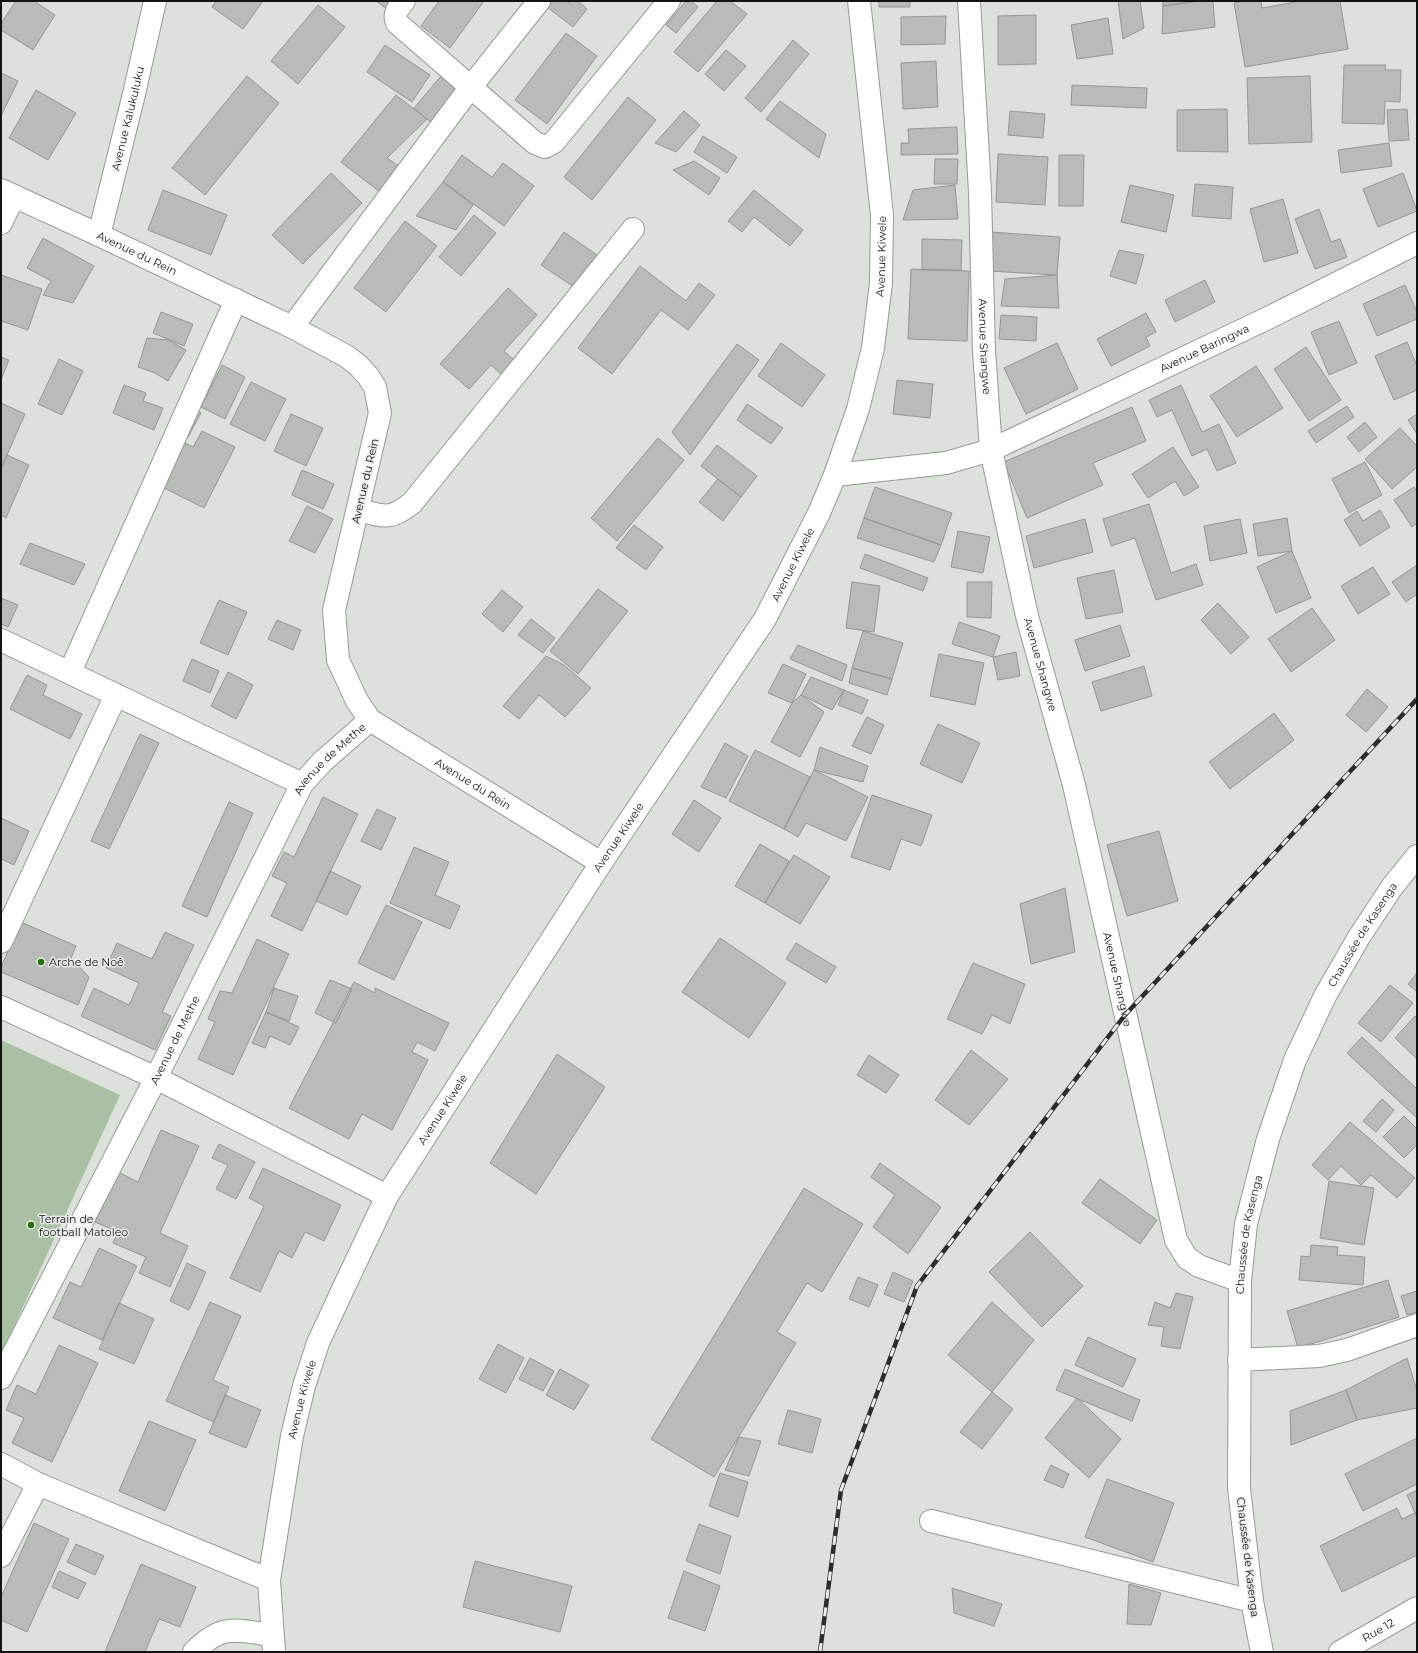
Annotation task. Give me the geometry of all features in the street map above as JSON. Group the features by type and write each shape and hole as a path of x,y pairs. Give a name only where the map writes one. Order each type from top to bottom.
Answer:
{"street":[{"name":"Avenue Kalukuluku","path":"99,235 134,94 155,1"},
{"path":"404,1 396,10 394,18 397,23 535,143 545,147 554,142 668,1"},
{"path":"292,327 470,88 539,1"},
{"name":"Avenue Kiwele","path":"273,1643 269,1580 291,1443 304,1386 318,1343 387,1196 601,863 765,619 819,513 858,409 873,348 881,283 882,215 859,1"},
{"name":"Avenue Shangwe","path":"969,1 980,192 984,351 991,450 1027,616 1074,785 1176,1240 1187,1258 1199,1266 1240,1281"},
{"name":"Avenue du Rein","path":"8,193 292,327 346,356 358,365 368,376 375,387 380,413 334,610 338,660 357,701 370,720 601,863"},
{"path":"1,224 8,193"},
{"path":"358,510 387,516 399,513 412,503 633,229"},
{"name":"Avenue Baringwa","path":"834,476 946,463 991,450 1270,317 1417,243"},
{"path":"70,672 236,300"},
{"path":"1,640 302,784"},
{"path":"1,942 116,695"},
{"name":"Avenue de Methe","path":"1,1378 156,1078 302,784 323,761 370,720"},
{"name":"Chaussée de Kasenga","path":"1262,1652 1252,1601 1239,1488 1240,1281 1246,1224 1268,1139 1295,1060 1325,996 1358,937 1392,886 1417,856"},
{"path":"1,1007 156,1078 387,1196"},
{"path":"1239,1360 1319,1356 1347,1350 1417,1325"},
{"path":"1,1464 38,1484 269,1580"},
{"path":"1,1556 38,1484"},
{"path":"931,1521 1252,1601"},
{"name":"Rue 12","path":"1340,1652 1417,1608"},
{"path":"194,1652 206,1640 220,1632 230,1630 273,1643"}],"green space":[{"name":"Terrain de football Matoleo","path":"1,1040 120,1095 1,1355"}],"building":[{"path":"16,1 34,1 55,15 33,50 1,30 1,23"},
{"path":"216,1 263,1 243,29 212,7"},
{"path":"376,1 393,1 387,9"},
{"path":"439,1 484,1 450,48 421,26"},
{"path":"552,1 566,1 569,3 570,1 578,1 587,9 573,27 547,7"},
{"path":"686,1 691,1 698,7 676,33 666,25"},
{"path":"717,1 730,1 747,14 698,72 674,52"},
{"path":"879,1 910,1 910,7 879,7"},
{"path":"1118,1 1140,1 1144,28 1123,39"},
{"path":"1163,1 1199,1 1163,6"},
{"path":"1199,1 1213,1 1215,27 1162,34 1163,6"},
{"path":"1244,1 1261,1 1262,8 1301,1 1340,1 1348,49 1245,67 1234,3"},
{"path":"318,5 345,27 298,84 271,61"},
{"path":"1036,15 1036,64 998,65 998,16"},
{"path":"946,16 945,44 901,45 901,17"},
{"path":"1108,18 1113,54 1077,59 1071,25"},
{"path":"566,33 597,56 547,124 515,100"},
{"path":"793,40 809,54 761,112 745,98"},
{"path":"385,45 430,75 412,102 367,72"},
{"path":"726,50 746,66 724,91 705,74"},
{"path":"936,61 938,107 903,109 901,63"},
{"path":"1344,65 1386,65 1385,70 1401,70 1400,102 1385,101 1384,124 1342,123"},
{"path":"1,73 18,81 1,116"},
{"path":"247,76 279,103 205,195 172,168"},
{"path":"441,76 461,92 434,125 414,108"},
{"path":"1310,76 1312,142 1249,144 1247,78"},
{"path":"1072,85 1147,88 1146,108 1071,105"},
{"path":"36,90 76,113 48,160 9,138"},
{"path":"396,95 427,119 387,158 400,167 380,192 341,162"},
{"path":"628,97 656,120 592,200 564,177"},
{"path":"780,101 826,134 819,158 766,119"},
{"path":"1227,109 1228,152 1177,151 1177,110"},
{"path":"1407,109 1409,140 1389,141 1387,110"},
{"path":"684,111 700,125 676,152 655,143"},
{"path":"1010,111 1045,114 1043,138 1008,135"},
{"path":"957,127 958,154 901,155 901,143 909,143 908,129"},
{"path":"703,136 737,157 727,173 694,152"},
{"path":"1389,143 1392,166 1341,173 1338,150"},
{"path":"998,154 1048,157 1045,205 996,202"},
{"path":"462,155 492,177 503,163 534,186 504,226 443,182"},
{"path":"1059,155 1084,155 1083,206 1059,206"},
{"path":"935,159 958,159 957,184 934,184"},
{"path":"694,161 720,178 709,195 673,170"},
{"path":"331,173 362,203 303,264 272,235"},
{"path":"1403,173 1417,211 1378,227 1363,189"},
{"path":"443,182 473,205 456,230 416,216"},
{"path":"1195,184 1233,187 1231,219 1192,216"},
{"path":"955,185 958,219 903,220 913,190"},
{"path":"1130,185 1174,195 1166,232 1121,222"},
{"path":"163,190 227,215 211,255 148,230"},
{"path":"754,190 803,230 790,246 754,217 742,232 728,221"},
{"path":"1283,199 1298,253 1264,262 1250,209"},
{"path":"1319,209 1331,242 1340,239 1347,257 1315,269 1295,219"},
{"path":"474,215 496,233 461,276 439,257"},
{"path":"405,221 437,246 386,312 354,288"},
{"path":"564,232 597,255 574,287 541,265"},
{"path":"991,232 1060,237 1057,275 989,271"},
{"path":"43,238 94,266 73,303 43,295 51,281 27,268"},
{"path":"922,239 962,240 961,270 922,270"},
{"path":"1119,250 1144,255 1136,284 1110,276"},
{"path":"640,266 686,301 699,283 715,295 688,330 661,310 612,374 578,348"},
{"path":"911,269 969,271 967,341 908,339"},
{"path":"1,275 42,289 28,330 1,321"},
{"path":"1057,275 1059,308 1001,306 1005,279"},
{"path":"1205,280 1215,302 1175,322 1165,300"},
{"path":"1405,285 1417,312 1417,319 1377,336 1363,304"},
{"path":"508,288 537,315 504,351 515,361 502,375 491,365 469,389 440,364"},
{"path":"161,312 193,324 184,346 153,333"},
{"path":"1146,313 1156,332 1146,337 1150,346 1111,366 1097,339"},
{"path":"1001,315 1037,317 1036,341 999,339"},
{"path":"1339,321 1357,363 1329,375 1311,332"},
{"path":"147,338 168,340 186,350 168,381 155,373 138,367"},
{"path":"1407,342 1417,366 1417,390 1394,400 1375,356"},
{"path":"781,343 825,375 802,407 758,376"},
{"path":"1057,343 1078,389 1026,414 1004,368"},
{"path":"737,344 759,360 690,455 672,432"},
{"path":"1306,347 1341,400 1309,421 1274,369"},
{"path":"1,357 9,360 1,380"},
{"path":"59,359 83,371 62,415 38,404"},
{"path":"222,365 245,377 225,419 201,407"},
{"path":"1256,366 1283,408 1237,437 1210,396"},
{"path":"897,380 933,384 930,418 893,414"},
{"path":"251,382 286,399 265,441 230,424"},
{"path":"124,385 146,393 143,401 163,408 154,430 113,413"},
{"path":"1181,385 1202,432 1219,424 1236,463 1217,471 1207,449 1192,456 1172,410 1157,417 1149,400"},
{"path":"1,403 25,414 3,464 1,463"},
{"path":"747,404 783,428 771,444 737,420"},
{"path":"1347,406 1354,417 1316,443 1308,431"},
{"path":"1132,407 1146,441 1093,463 1103,485 1027,518 1004,462"},
{"path":"192,408 201,413 188,437 179,433"},
{"path":"291,414 323,428 306,466 274,451"},
{"path":"1417,414 1417,434 1408,420"},
{"path":"1365,422 1377,437 1359,452 1347,437"},
{"path":"1400,428 1417,446 1417,467 1392,489 1365,459"},
{"path":"202,431 235,447 204,508 160,486 183,442 193,447"},
{"path":"658,438 684,460 617,541 591,518"},
{"path":"717,445 757,476 741,497 701,466"},
{"path":"1173,447 1199,487 1184,496 1175,481 1148,498 1132,474"},
{"path":"7,455 29,465 6,518 1,515 1,469"},
{"path":"1365,462 1382,495 1349,513 1332,479"},
{"path":"302,470 334,484 323,509 292,495"},
{"path":"718,479 741,497 723,521 699,502"},
{"path":"875,487 952,513 941,545 864,518"},
{"path":"1414,487 1417,492 1417,523 1412,527 1394,500"},
{"path":"1149,504 1171,573 1196,564 1203,585 1156,600 1135,538 1111,546 1103,519"},
{"path":"307,506 333,519 315,553 289,541"},
{"path":"1380,510 1390,527 1360,546 1344,520 1357,511 1363,521"},
{"path":"864,518 941,545 934,562 857,538"},
{"path":"1287,518 1292,551 1258,556 1253,524"},
{"path":"1085,519 1093,552 1034,568 1026,536"},
{"path":"1240,519 1247,553 1210,561 1204,526"},
{"path":"634,525 663,547 646,570 616,548"},
{"path":"958,531 990,537 983,573 951,567"},
{"path":"30,543 85,564 74,585 20,564"},
{"path":"1292,551 1311,598 1276,613 1257,567"},
{"path":"865,554 928,578 923,591 860,568"},
{"path":"1417,565 1417,594 1406,602 1392,582"},
{"path":"1373,567 1390,594 1358,614 1341,586"},
{"path":"1114,570 1123,612 1086,619 1077,578"},
{"path":"852,582 880,586 874,632 846,628"},
{"path":"967,582 992,582 991,618 967,617"},
{"path":"598,589 628,611 578,674 550,651"},
{"path":"502,590 523,607 503,632 482,614"},
{"path":"1,598 18,605 8,627 1,624"},
{"path":"219,600 247,612 228,655 200,643"},
{"path":"1218,603 1249,637 1231,654 1201,620"},
{"path":"1312,608 1335,640 1291,672 1268,639"},
{"path":"531,619 555,638 543,653 518,635"},
{"path":"277,620 301,630 293,650 268,639"},
{"path":"959,622 1000,636 993,657 952,644"},
{"path":"1120,625 1130,656 1085,671 1075,640"},
{"path":"863,631 903,643 892,679 852,668"},
{"path":"798,645 847,665 842,681 790,659"},
{"path":"1016,652 1020,676 998,680 993,657"},
{"path":"939,654 984,663 975,705 930,696"},
{"path":"546,656 564,665 591,688 565,717 539,695 519,719 503,706"},
{"path":"192,659 219,671 210,693 183,681"},
{"path":"783,664 806,674 792,703 768,693"},
{"path":"1144,666 1152,696 1101,711 1092,682"},
{"path":"852,668 892,679 887,695 849,683"},
{"path":"228,672 253,685 236,719 211,706"},
{"path":"27,675 47,685 43,695 82,714 70,739 10,709"},
{"path":"811,677 844,690 832,710 801,695"},
{"path":"1367,689 1388,707 1366,732 1346,715"},
{"path":"844,690 868,700 862,714 838,705"},
{"path":"801,695 824,712 800,757 771,742 792,703"},
{"path":"1274,713 1294,740 1230,789 1209,762"},
{"path":"867,717 884,725 871,754 852,746"},
{"path":"938,724 980,743 962,783 920,764"},
{"path":"140,734 159,743 109,849 91,841"},
{"path":"725,743 748,756 726,798 701,787"},
{"path":"820,747 868,766 863,782 814,770"},
{"path":"755,750 810,777 784,829 729,801"},
{"path":"814,770 868,797 846,841 806,823 798,837 784,829"},
{"path":"872,795 932,815 921,846 901,839 890,870 851,857"},
{"path":"323,797 358,814 302,931 271,916 287,883 272,876 284,852 294,857"},
{"path":"694,800 721,818 699,852 672,834"},
{"path":"229,802 253,813 207,917 182,906"},
{"path":"377,809 396,818 381,850 361,841"},
{"path":"1,818 29,831 14,865 1,859"},
{"path":"1159,831 1178,901 1127,916 1107,845"},
{"path":"760,844 789,861 765,903 735,886"},
{"path":"414,847 449,862 435,895 460,906 450,929 390,903"},
{"path":"794,855 830,877 800,924 765,903"},
{"path":"330,871 361,886 347,915 316,901"},
{"path":"1065,888 1075,952 1031,964 1020,904"},
{"path":"386,905 422,922 394,980 358,963"},
{"path":"21,922 76,946 71,958 89,977 78,1005 1,972 1,967"},
{"path":"165,932 194,945 162,1012 171,1016 155,1050 81,1016 94,988 129,1005 139,983 106,968 117,943 152,959"},
{"path":"720,938 786,983 749,1038 682,992"},
{"path":"257,939 289,954 233,1075 198,1059 215,1022 208,1019 220,991 232,993"},
{"path":"796,943 836,967 826,983 786,959"},
{"path":"973,963 1025,984 1010,1024 992,1015 982,1034 947,1019"},
{"path":"1417,973 1417,992 1408,984"},
{"path":"330,980 352,989 336,1023 315,1013"},
{"path":"354,982 375,993 375,988 449,1023 435,1051 417,1042 412,1052 428,1060 392,1130 362,1114 349,1139 289,1108"},
{"path":"1390,985 1413,1003 1381,1042 1358,1023"},
{"path":"274,988 298,996 289,1021 266,1012"},
{"path":"266,1012 299,1027 290,1045 270,1036 265,1048 252,1043"},
{"path":"1415,1016 1417,1018 1417,1059 1395,1038"},
{"path":"1362,1037 1417,1089 1417,1118 1347,1053"},
{"path":"971,1050 1008,1079 969,1125 935,1100"},
{"path":"557,1054 605,1087 536,1194 490,1163"},
{"path":"869,1055 899,1075 886,1093 857,1075"},
{"path":"1382,1099 1394,1110 1376,1132 1363,1121"},
{"path":"1404,1116 1417,1129 1417,1145 1404,1158 1383,1137"},
{"path":"1350,1122 1415,1178 1397,1198 1371,1175 1361,1185 1341,1166 1328,1180 1312,1165"},
{"path":"161,1130 199,1146 160,1233 188,1246 170,1287 139,1273 146,1257 113,1243 118,1232 95,1222 118,1172 138,1182"},
{"path":"219,1144 255,1162 236,1199 216,1189 228,1165 212,1158"},
{"path":"880,1163 941,1207 908,1254 873,1227 895,1195 871,1177"},
{"path":"263,1168 341,1205 324,1241 305,1232 292,1258 279,1251 260,1292 230,1278 264,1206 249,1198"},
{"path":"1100,1179 1157,1220 1140,1244 1082,1203"},
{"path":"1329,1181 1374,1188 1364,1245 1320,1238"},
{"path":"804,1188 863,1224 822,1292 807,1283 777,1332 796,1343 714,1477 651,1439"},
{"path":"1030,1232 1083,1286 1042,1327 989,1272"},
{"path":"1311,1245 1338,1247 1337,1255 1365,1257 1363,1285 1299,1280 1301,1256 1310,1257"},
{"path":"99,1248 137,1266 102,1340 53,1318 70,1282 81,1287"},
{"path":"187,1263 206,1272 189,1310 170,1301"},
{"path":"893,1272 913,1281 904,1302 884,1294"},
{"path":"858,1277 878,1285 869,1307 849,1299"},
{"path":"1388,1280 1399,1317 1298,1348 1287,1311"},
{"path":"1417,1291 1417,1312 1407,1315 1401,1296"},
{"path":"1176,1293 1193,1297 1180,1349 1161,1346 1164,1327 1148,1325 1155,1302 1170,1308"},
{"path":"210,1302 241,1316 213,1380 229,1387 214,1422 166,1401"},
{"path":"992,1302 1034,1340 992,1392 948,1355"},
{"path":"119,1303 154,1319 134,1364 99,1349"},
{"path":"1088,1337 1136,1359 1123,1387 1075,1365"},
{"path":"498,1344 524,1358 506,1393 479,1379"},
{"path":"59,1345 98,1363 52,1462 12,1443 24,1418 6,1410 17,1385 36,1394"},
{"path":"530,1358 554,1371 543,1391 519,1379"},
{"path":"1407,1358 1417,1391 1417,1408 1357,1420 1346,1390"},
{"path":"560,1369 589,1385 574,1410 546,1395"},
{"path":"1065,1369 1140,1400 1132,1421 1056,1390"},
{"path":"1346,1390 1357,1420 1291,1445 1290,1411"},
{"path":"992,1392 1013,1409 982,1449 960,1432"},
{"path":"225,1395 261,1410 246,1448 209,1433"},
{"path":"1077,1398 1121,1439 1089,1478 1045,1438"},
{"path":"788,1410 821,1419 812,1453 778,1444"},
{"path":"149,1421 196,1440 165,1511 119,1491"},
{"path":"739,1437 761,1441 749,1476 725,1470"},
{"path":"1417,1438 1417,1484 1363,1511 1345,1474"},
{"path":"1051,1465 1069,1474 1063,1488 1044,1480"},
{"path":"720,1473 748,1482 738,1517 709,1506"},
{"path":"1107,1479 1174,1503 1153,1562 1085,1537"},
{"path":"1417,1490 1417,1512 1415,1513 1407,1495"},
{"path":"1397,1508 1402,1519 1415,1513 1417,1517 1417,1555 1342,1592 1320,1546"},
{"path":"34,1523 69,1539 27,1632 1,1620 1,1597"},
{"path":"699,1524 731,1536 720,1574 686,1561"},
{"path":"76,1544 104,1556 95,1575 67,1562"},
{"path":"475,1561 572,1586 560,1632 463,1607"},
{"path":"141,1564 196,1587 180,1627 159,1619 145,1652 105,1652"},
{"path":"59,1571 86,1583 78,1599 52,1587"},
{"path":"684,1571 720,1586 705,1631 668,1618"},
{"path":"1129,1584 1161,1593 1151,1625 1127,1624"},
{"path":"952,1588 1002,1604 994,1626 954,1613"}],"railway":[{"path":"820,1652 841,1490 917,1286 1125,1015 1417,699"}],"place":[{"name":"Arche de Noê","path":"41,962"},
{"name":"Terrain de football Matoleo","path":"31,1225"}]}
